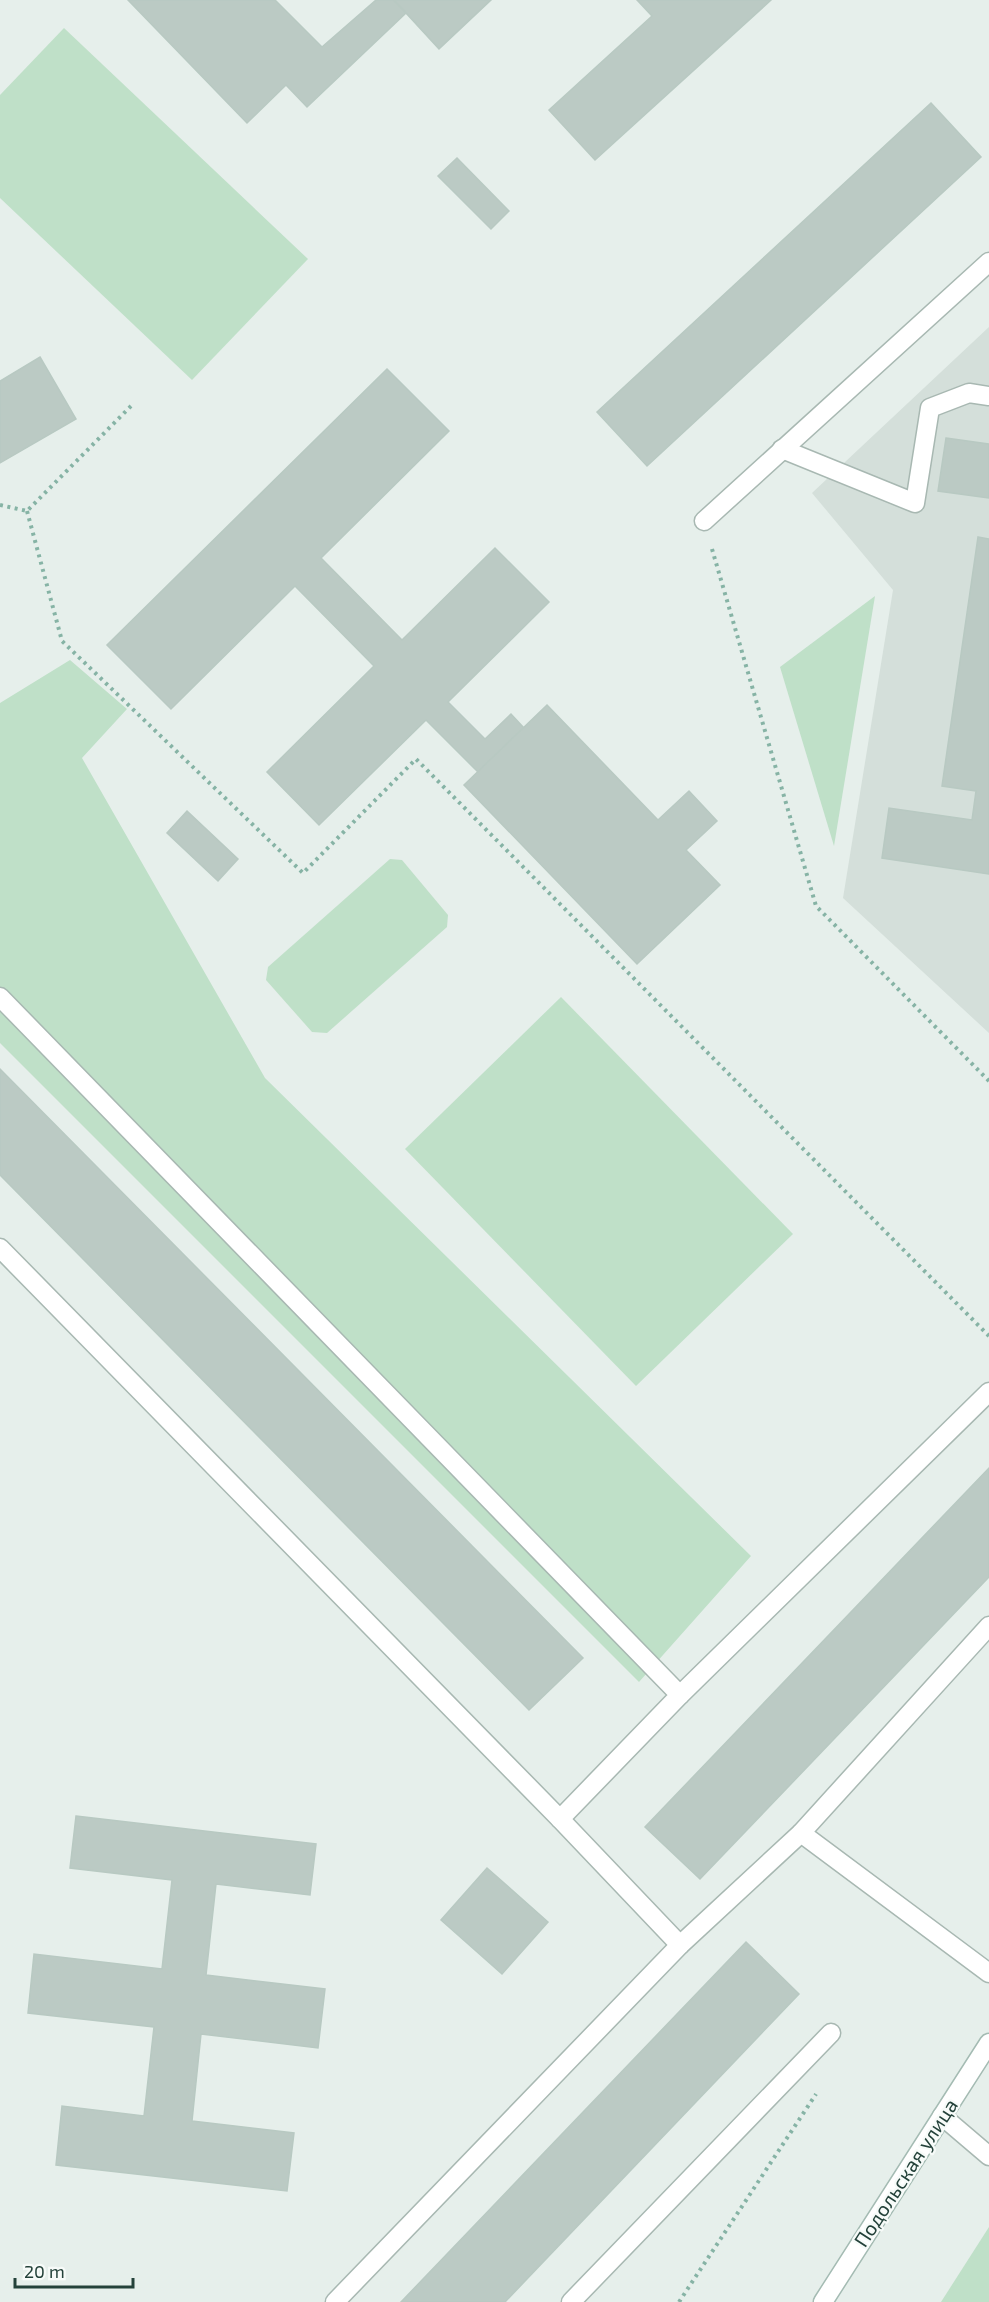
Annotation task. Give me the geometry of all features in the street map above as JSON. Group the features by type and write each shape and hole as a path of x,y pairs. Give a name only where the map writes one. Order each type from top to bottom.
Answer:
{"street":[{"path":"704,521 989,262"},
{"path":"782,449 915,502 930,408 969,393 989,396"},
{"path":"0,997 680,1695"},
{"path":"0,1248 560,1819 680,1945"},
{"path":"560,1819 680,1695 989,1392"},
{"path":"335,2302 680,1945 801,1833 989,1626"},
{"path":"801,1833 989,1973"},
{"path":"572,2302 831,2033"},
{"name":"Подольская улица","path":"823,2302 989,2043"},
{"path":"942,2116 989,2156"}],"path":[{"path":"27,511 131,406"},
{"path":"0,505 27,511"},
{"path":"27,511 63,641 303,873 416,759 989,1336"},
{"path":"704,521 816,906 989,1081"},
{"path":"679,2302 822,2085"}],"shaded area":[{"path":"989,327 989,1033 843,898 893,590 812,493"}],"green space":[{"path":"64,28 308,259 192,380 0,198 0,95"},
{"path":"875,596 834,846 780,667"},
{"path":"70,660 127,709 82,758 265,1078 751,1556 639,1682 0,1043 0,703"},
{"path":"390,859 402,860 448,915 447,927 327,1033 312,1032 266,980 268,967"},
{"path":"561,997 793,1234 636,1386 405,1149"},
{"path":"989,2227 989,2302 941,2302"}],"building":[{"path":"128,0 275,0 322,47 376,0 394,0 406,13 307,107 286,85 247,123"},
{"path":"394,0 491,0 439,49"},
{"path":"637,0 771,0 595,160 549,110 652,16"},
{"path":"931,103 981,157 647,466 597,412"},
{"path":"457,158 509,211 491,229 438,176"},
{"path":"40,357 76,419 0,463 0,381"},
{"path":"387,369 449,431 321,558 402,640 495,548 549,602 448,702 485,739 511,714 524,728 478,772 426,720 319,825 267,772 374,666 295,586 171,709 107,645"},
{"path":"946,438 989,444 989,498 938,491"},
{"path":"978,537 989,539 989,874 882,858 889,808 972,820 976,791 942,786"},
{"path":"547,705 658,820 689,791 717,821 686,850 720,885 637,964 464,785"},
{"path":"187,811 238,859 218,881 167,833"},
{"path":"0,1069 583,1658 529,1710 0,1175"},
{"path":"989,1468 989,1577 700,1879 645,1827"},
{"path":"76,1816 316,1844 310,1895 216,1884 206,1975 325,1989 318,2048 201,2034 192,2121 294,2133 287,2191 56,2165 62,2106 144,2116 154,2027 28,2013 34,1954 162,1969 172,1880 70,1868"},
{"path":"487,1868 548,1922 502,1974 441,1920"},
{"path":"746,1942 799,1994 505,2302 401,2302"}]}
